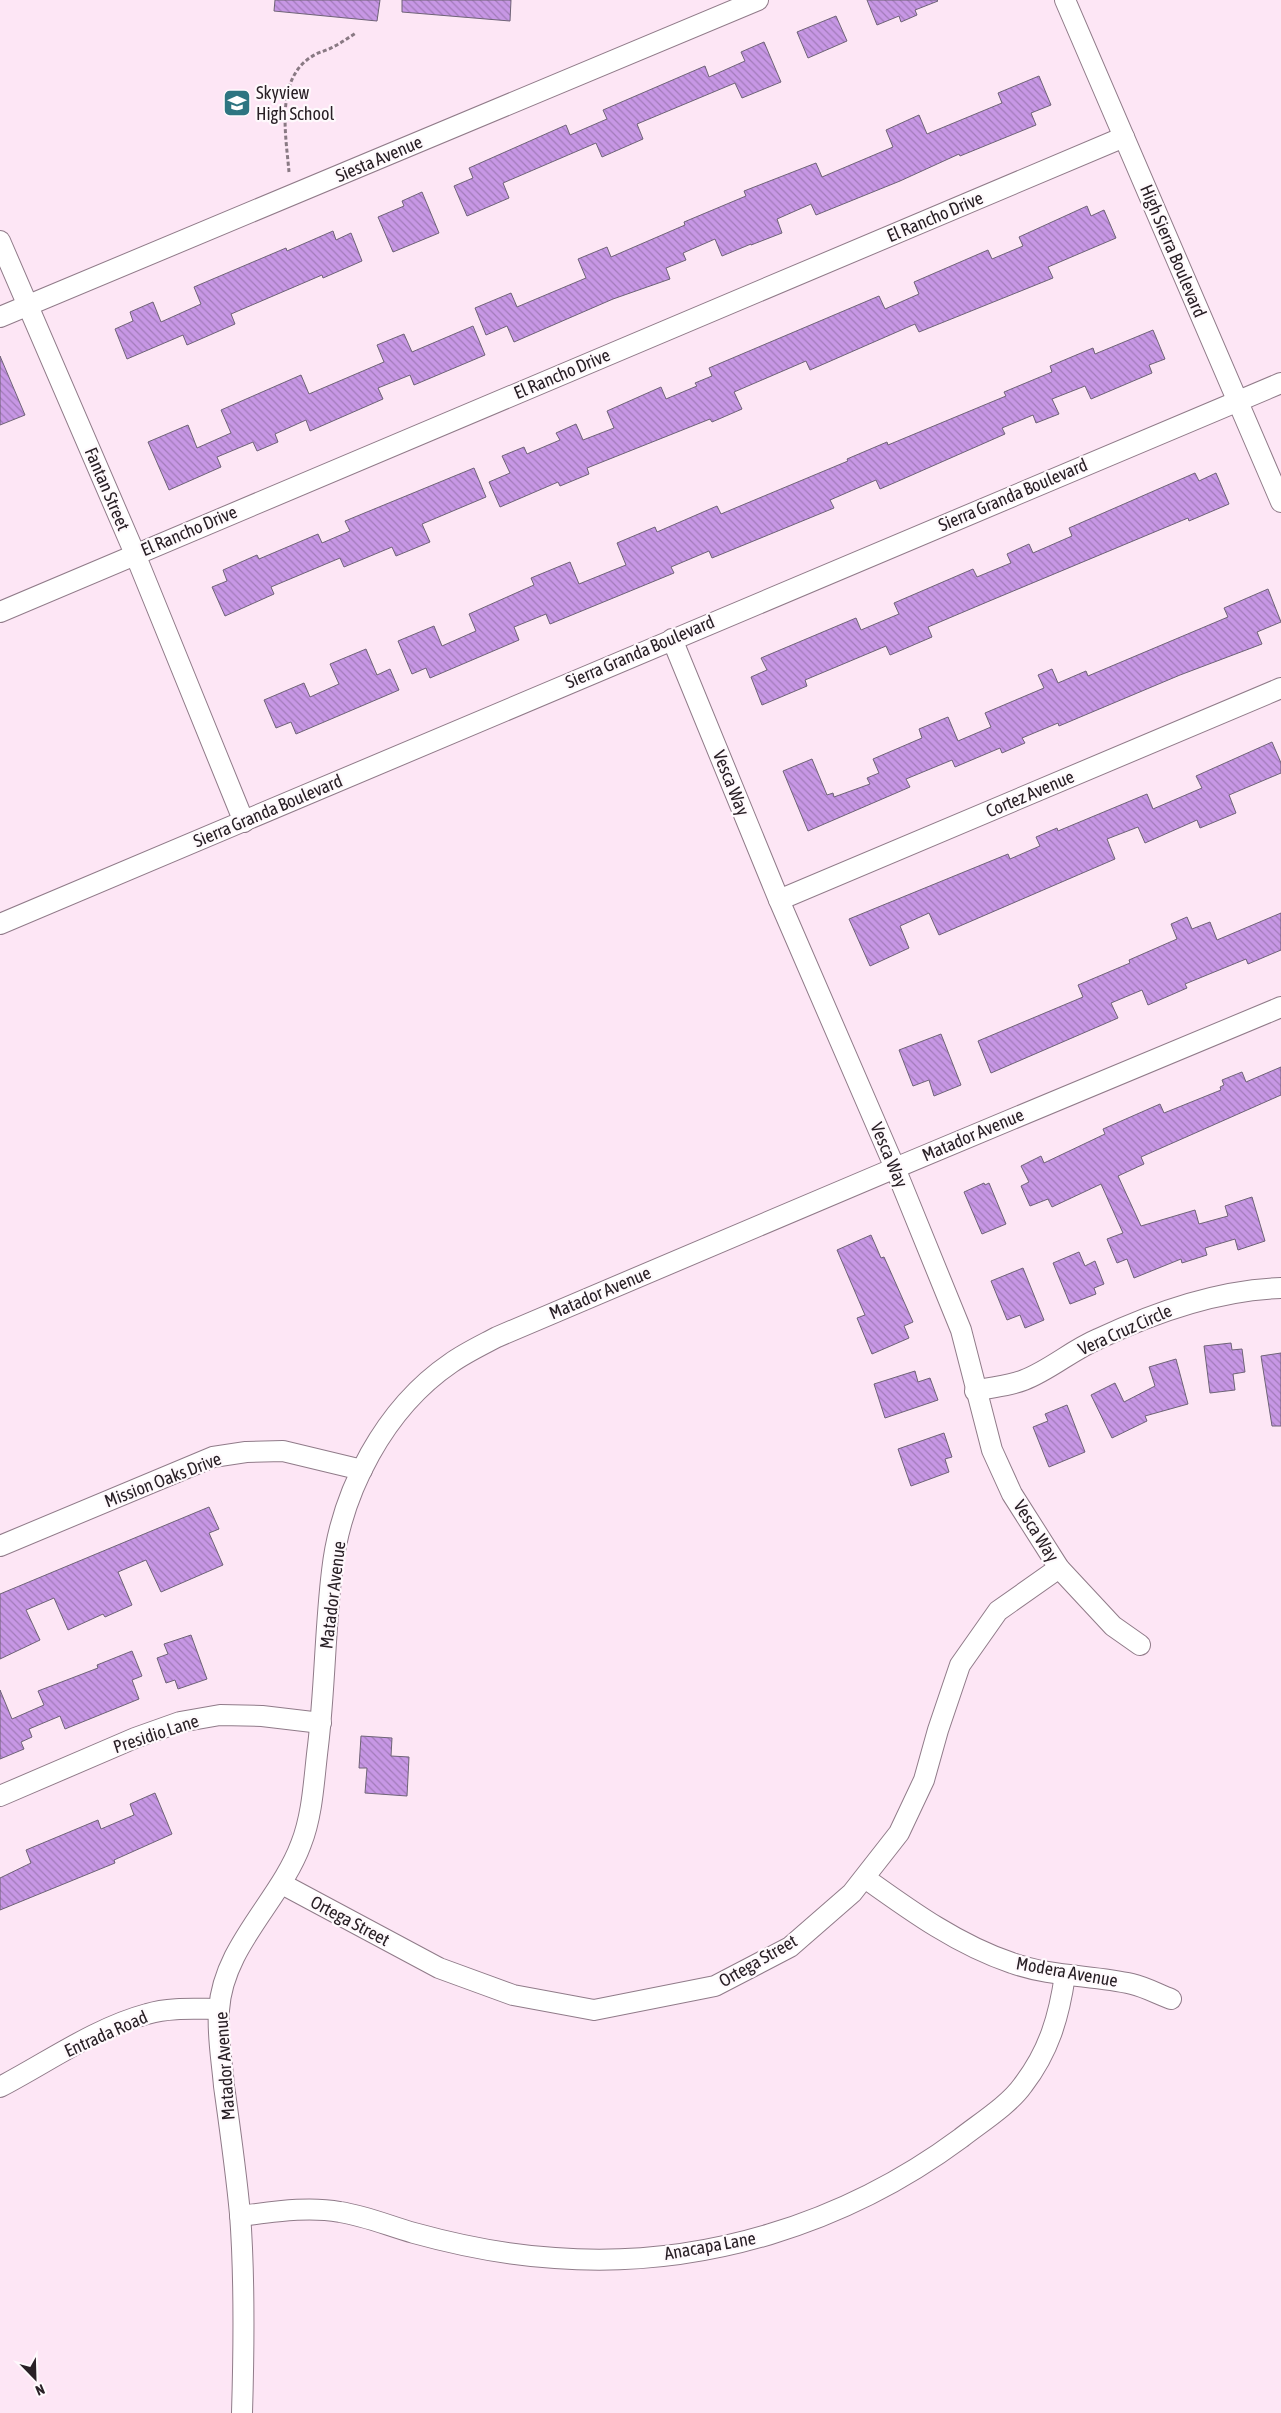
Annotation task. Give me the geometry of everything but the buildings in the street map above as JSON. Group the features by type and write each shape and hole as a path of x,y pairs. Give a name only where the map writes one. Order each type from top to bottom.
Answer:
{"street":[{"name":"Siesta Avenue","path":"0,317 758,0"},
{"name":"High Sierra Boulevard","path":"1065,0 1281,502"},
{"name":"El Rancho Drive","path":"0,612 1124,137"},
{"name":"Fantan Street","path":"0,241 135,554 244,822"},
{"name":"Sierra Granda Boulevard","path":"0,924 1281,383"},
{"name":"Vesca Way","path":"672,639 779,900 895,1168 961,1330 975,1391 992,1450 1012,1494 1059,1568 1113,1626 1140,1645"},
{"name":"Cortez Avenue","path":"779,900 1281,688"},
{"name":"Matador Avenue","path":"242,2413 244,2343 240,2216 220,2050 219,2009 225,1980 234,1960 254,1924 282,1884 302,1842 311,1798 320,1723 332,1568 343,1518 362,1470 384,1431 410,1398 451,1363 497,1337 1281,1007"},
{"name":"Vera Cruz Circle","path":"975,1391 1023,1380 1096,1340 1180,1306 1249,1289 1281,1288"},
{"name":"Mission Oaks Drive","path":"0,1546 213,1457 246,1452 283,1451 326,1459 362,1470"},
{"name":"Ortega Street","path":"282,1884 439,1968 512,1995 594,2010 715,1986 790,1947 852,1893 865,1878 899,1833 924,1780 938,1730 960,1665 998,1612 1059,1568"},
{"name":"Presidio Lane","path":"0,1796 135,1738 180,1722 220,1715 262,1716 320,1723"},
{"name":"Modera Avenue","path":"865,1878 920,1918 972,1947 1012,1963 1065,1975 1133,1984 1171,1999"},
{"name":"Anacapa Lane","path":"240,2216 301,2209 339,2211 449,2243 503,2254 558,2259 625,2260 696,2252 752,2240 820,2218 877,2192 935,2156 988,2117 1022,2088 1045,2052 1060,2012 1065,1975"},
{"name":"Entrada Road","path":"0,2086 98,2034 147,2014 177,2009 219,2009"}],"path":[{"path":"289,172 286,122 287,99 292,78 302,64 312,56 332,48 356,33"}],"place":[{"name":"Skyview High School","path":"237,103"}]}
